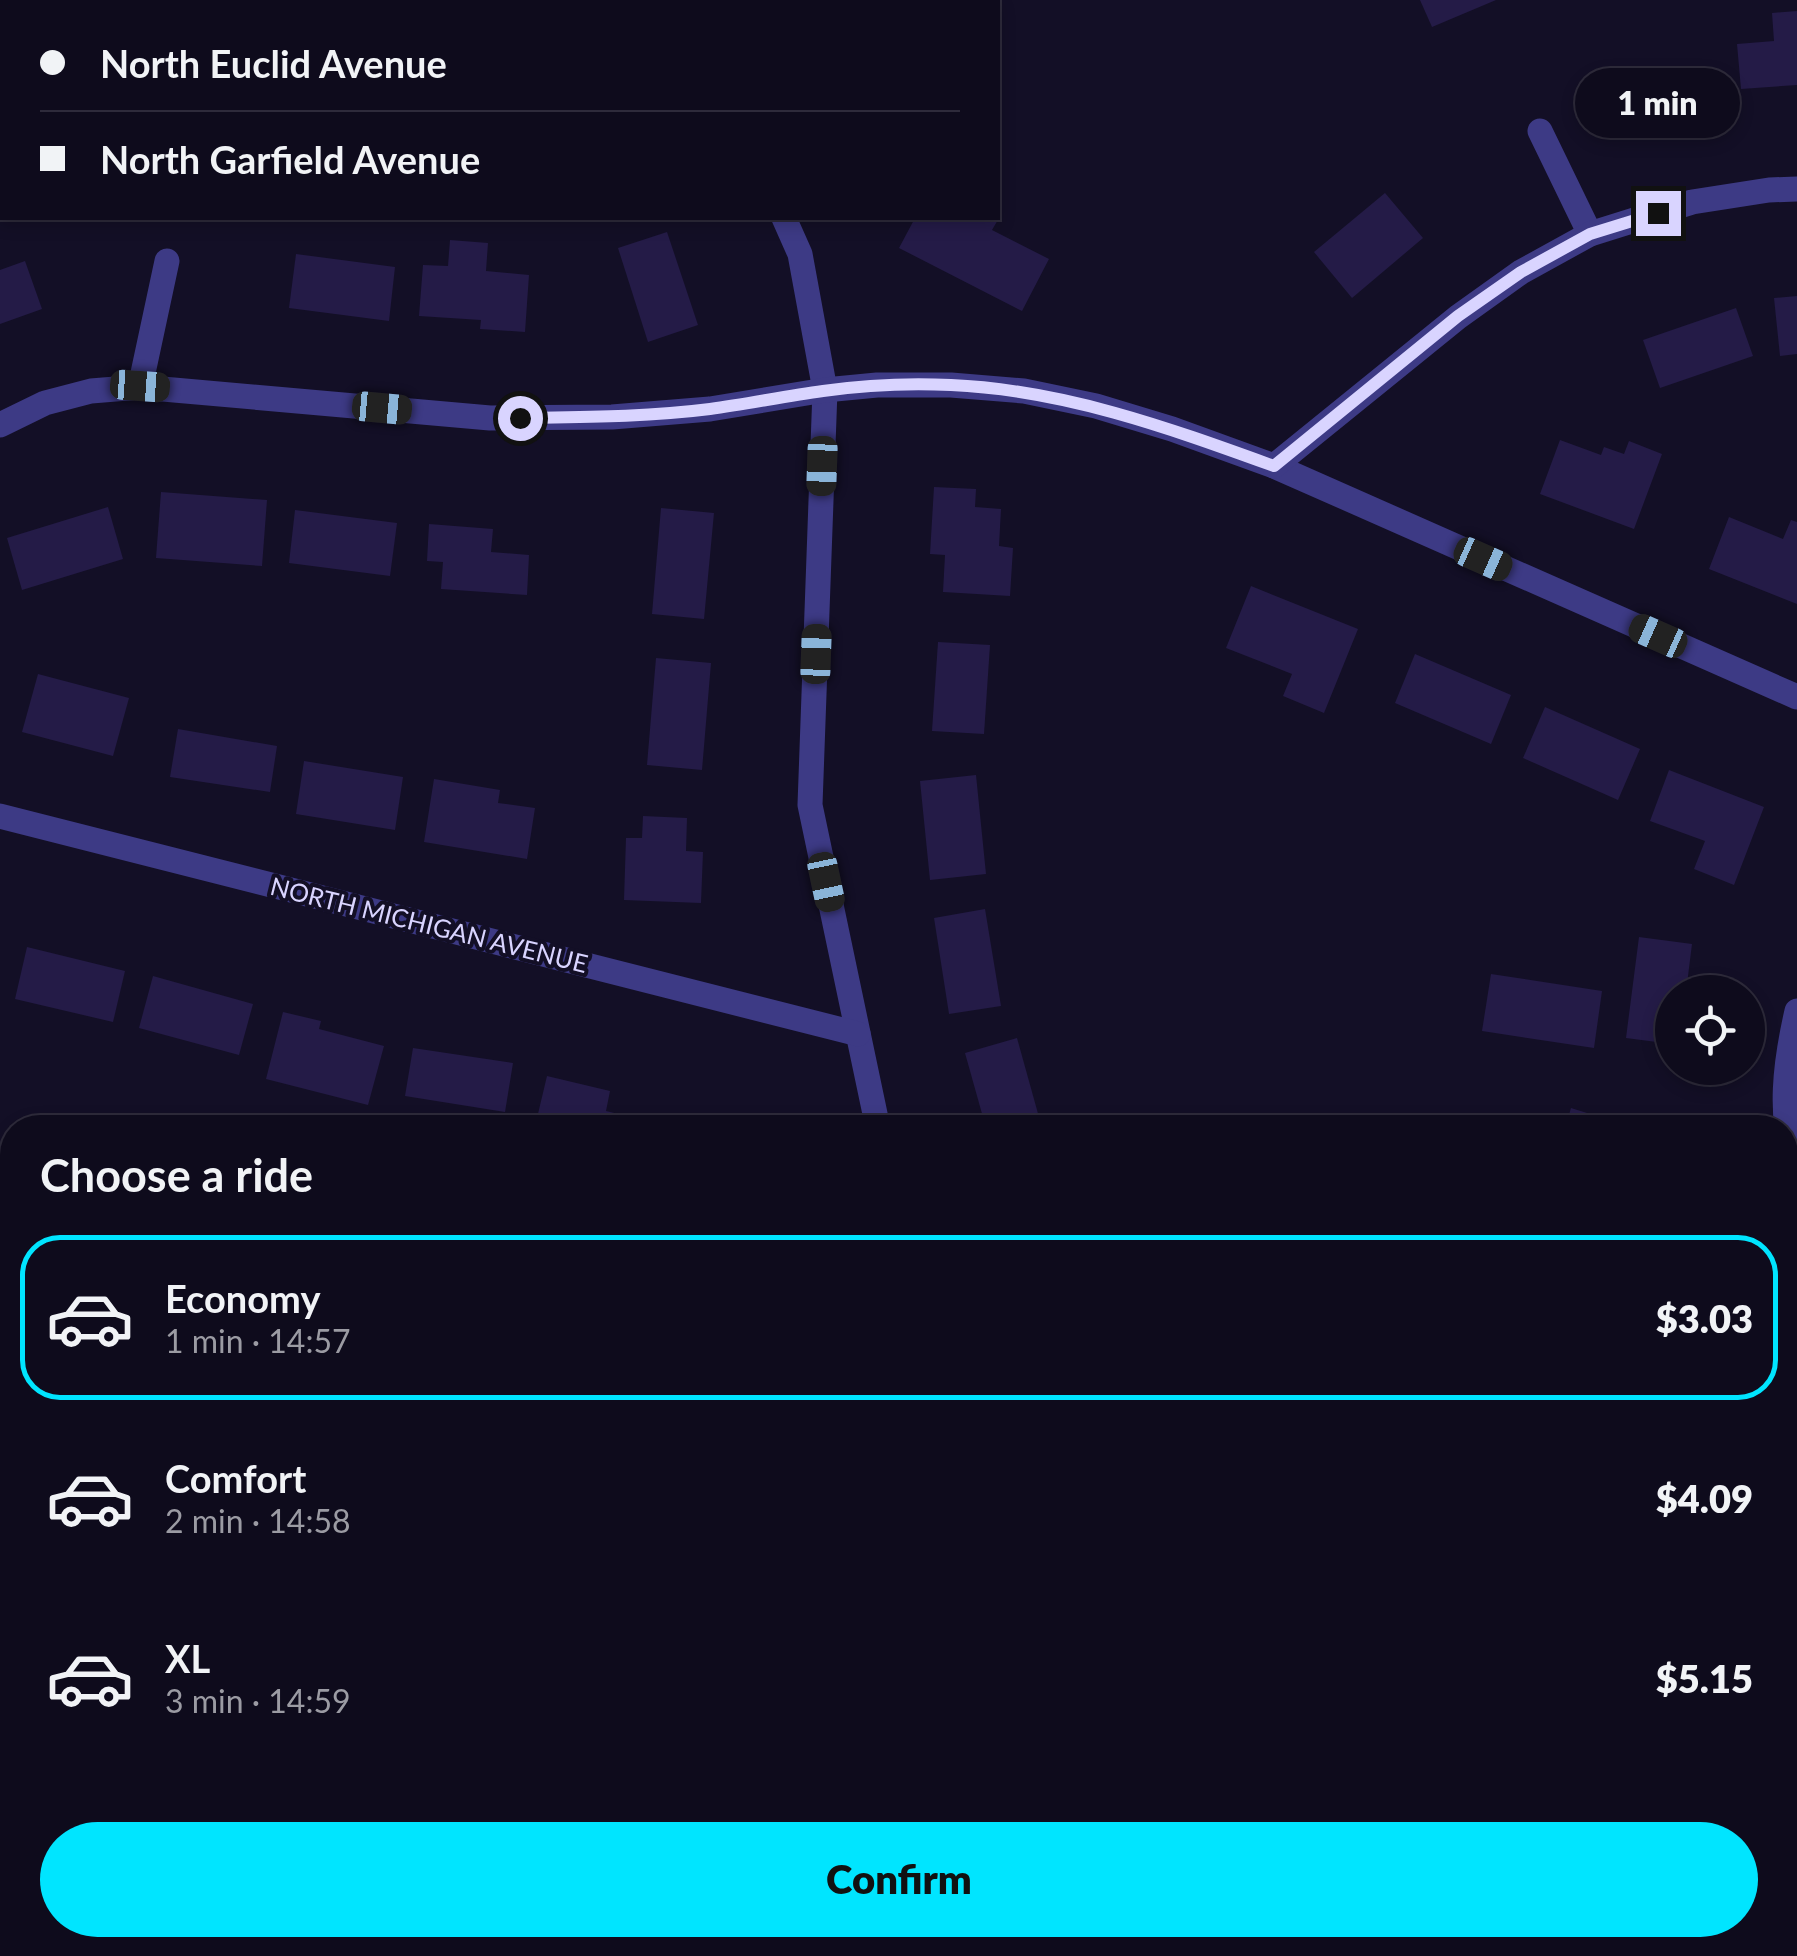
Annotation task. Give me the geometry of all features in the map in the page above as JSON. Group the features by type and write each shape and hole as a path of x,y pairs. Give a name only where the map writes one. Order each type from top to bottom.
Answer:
{"street":[{"path":"1540,131 1590,234"},
{"path":"1274,466 1458,316 1521,272 1590,234 1692,202 1797,189"},
{"path":"785,220 800,254 825,390 810,805 875,1115"},
{"path":"140,386 167,261"},
{"path":"0,424 45,403 91,391 140,386 490,418 710,409 877,385 951,385 1024,392 1096,406 1274,466 1797,697"},
{"name":"NORTH MICHIGAN AVENUE","path":"0,816 858,1034"},
{"path":"1786,1115 1797,1011"}],"building":[{"path":"1420,0 1496,0 1432,27"},
{"path":"1797,11 1797,85 1741,89 1737,44 1774,41 1772,13"},
{"path":"1385,193 1423,238 1352,298 1314,252"},
{"path":"914,220 998,220 992,230 1049,259 1022,311 899,248"},
{"path":"667,232 698,325 648,342 618,248"},
{"path":"450,240 488,243 486,271 529,275 525,332 480,329 481,320 419,316 423,265 448,266"},
{"path":"296,254 395,267 389,321 289,308"},
{"path":"25,261 42,309 0,324 0,270"},
{"path":"1797,296 1797,354 1780,356 1774,298"},
{"path":"1736,308 1753,356 1660,388 1643,340"},
{"path":"1560,440 1601,455 1604,447 1624,454 1629,441 1662,454 1634,529 1540,494"},
{"path":"934,487 976,489 975,507 1001,509 999,546 1013,548 1010,596 943,592 945,555 930,554"},
{"path":"161,492 267,500 262,566 156,558"},
{"path":"108,507 123,559 22,590 7,538"},
{"path":"661,508 714,513 704,619 652,614"},
{"path":"295,510 397,523 390,576 289,563"},
{"path":"1729,517 1783,539 1791,520 1797,522 1797,604 1709,569"},
{"path":"429,524 493,529 491,552 529,555 527,595 441,589 443,562 427,561"},
{"path":"1251,586 1358,629 1324,713 1283,696 1292,674 1226,648"},
{"path":"938,642 990,645 984,734 932,731"},
{"path":"1415,654 1511,695 1491,744 1395,703"},
{"path":"656,658 711,663 702,770 647,765"},
{"path":"38,674 129,698 113,756 22,732"},
{"path":"1545,707 1640,749 1618,800 1523,758"},
{"path":"178,729 277,746 270,792 170,777"},
{"path":"304,761 403,777 395,830 296,814"},
{"path":"1669,770 1764,807 1734,885 1694,869 1705,841 1650,821"},
{"path":"976,775 986,874 930,880 920,781"},
{"path":"434,779 500,790 498,803 535,808 527,859 424,842"},
{"path":"643,816 687,818 686,851 703,852 701,903 624,900 626,838 642,838"},
{"path":"985,909 1001,1006 949,1014 934,918"},
{"path":"1639,937 1692,944 1688,975 1655,975 1655,1042 1626,1038"},
{"path":"27,947 125,971 113,1022 15,999"},
{"path":"1491,974 1602,991 1594,1048 1482,1031"},
{"path":"153,976 253,1004 239,1055 139,1028"},
{"path":"283,1012 321,1021 319,1029 384,1046 368,1105 266,1079"},
{"path":"1017,1038 1038,1115 982,1115 965,1053"},
{"path":"413,1048 513,1063 505,1112 405,1096"},
{"path":"547,1076 610,1091 606,1111 622,1115 538,1115"},
{"path":"1571,1108 1593,1115 1569,1115"}],"route":[{"path":"520,418 612,417 710,409 877,385 951,385 1024,392 1096,406 1274,466 1458,316 1521,272 1590,234 1658,213"}]}
